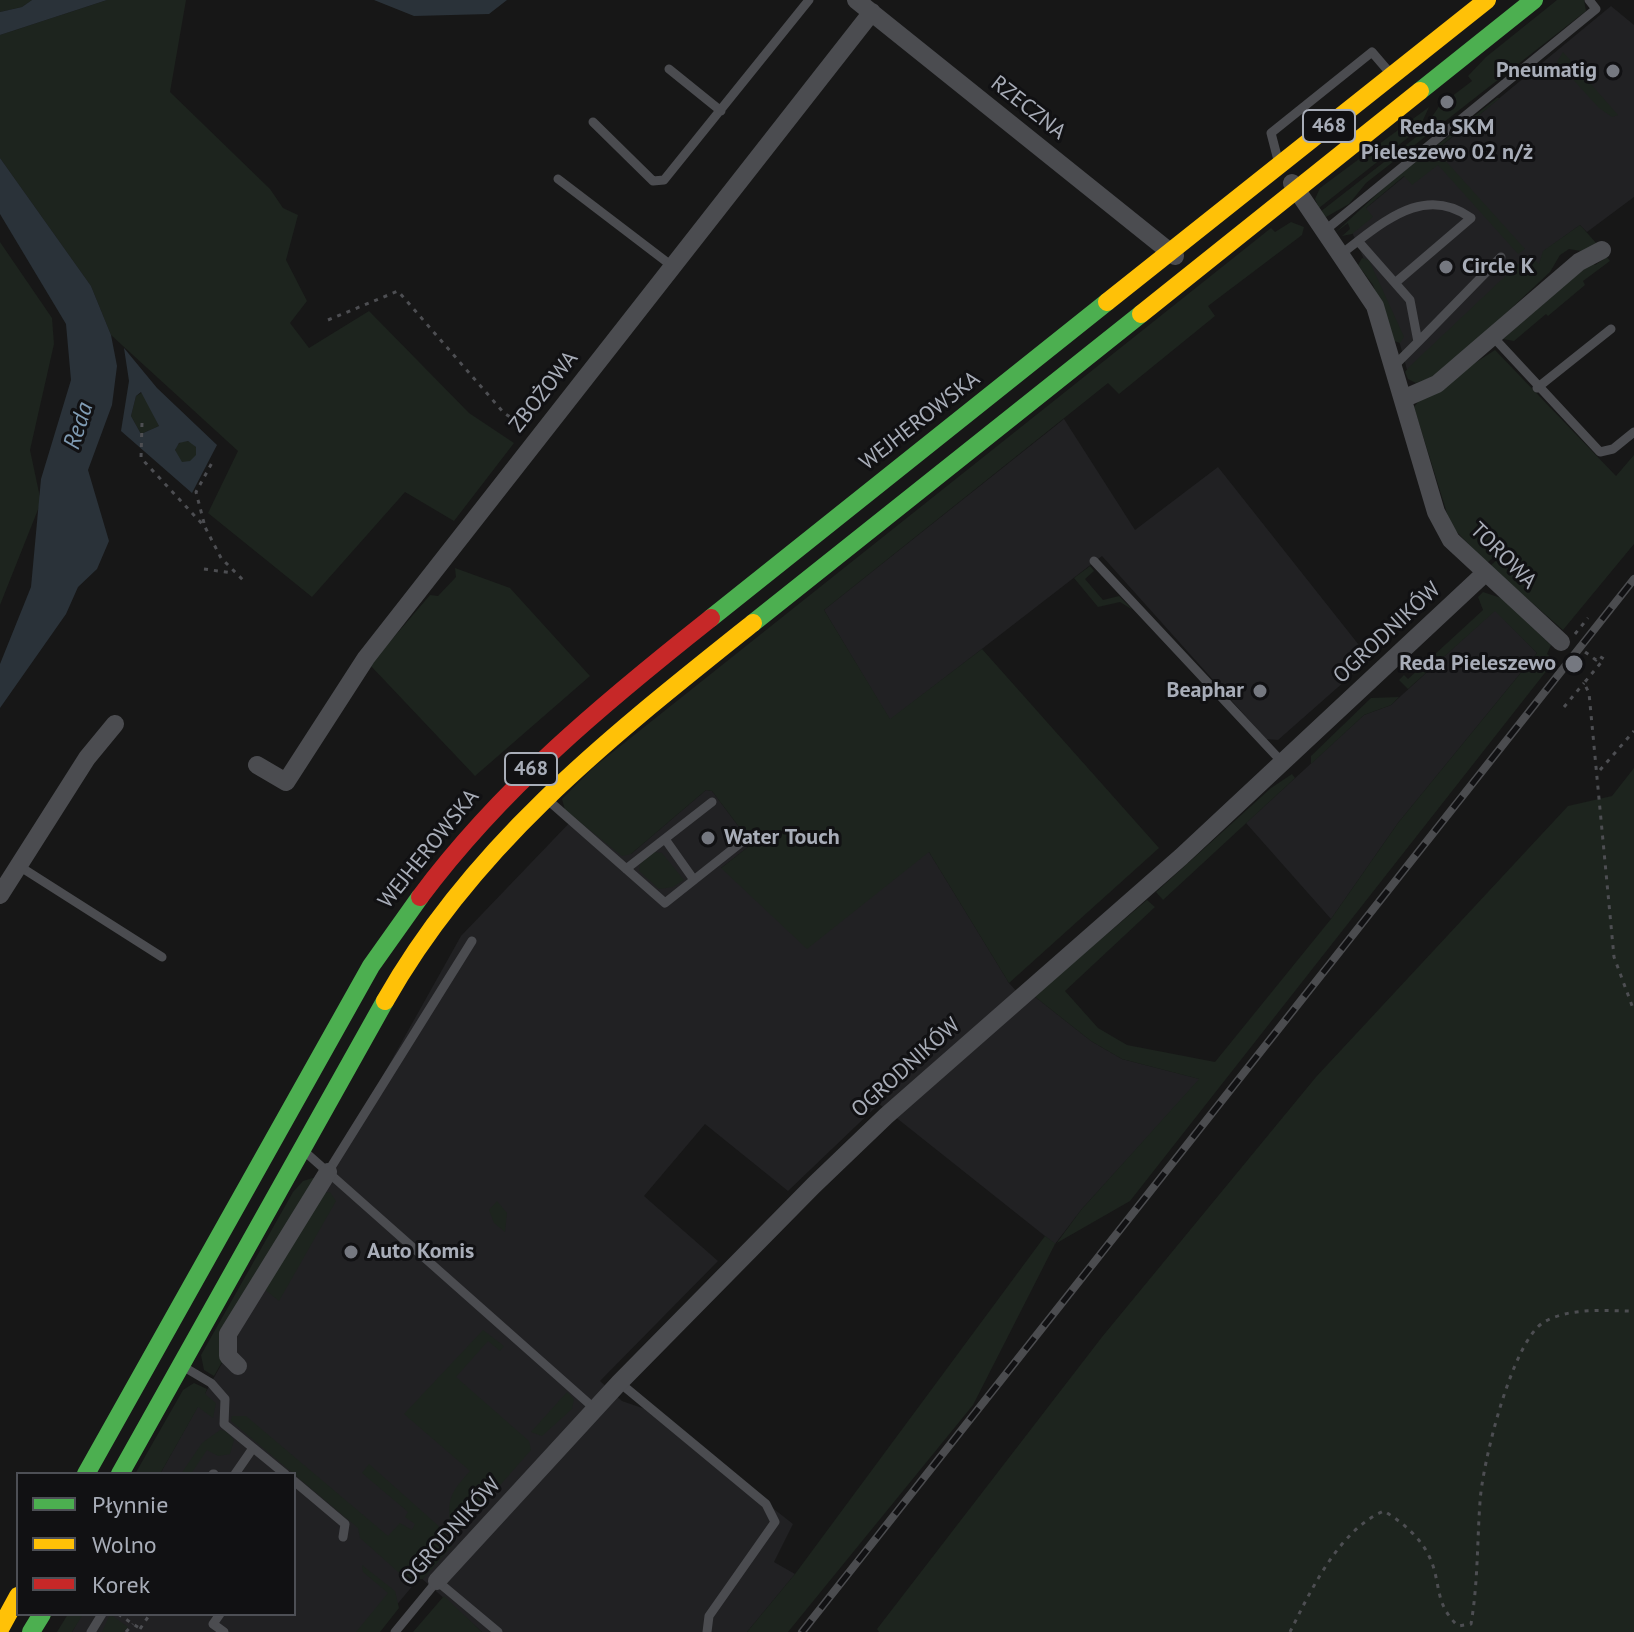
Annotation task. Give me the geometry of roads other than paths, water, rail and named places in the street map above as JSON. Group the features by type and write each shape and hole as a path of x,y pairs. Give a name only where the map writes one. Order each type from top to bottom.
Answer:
{"main road":[{"name":"WEJHEROWSKA","path":"87,1472 371,966 413,900 463,839 530,770 622,689 1487,0"},
{"name":"468","path":"121,1472 399,976 450,899 500,840 543,796 618,731 1534,0"},
{"path":"0,1629 16,1600"}],"street":[{"name":"RZECZNA","path":"856,0 1172,252"},
{"name":"ZBOŻOWA","path":"257,765 286,782 366,658 872,12"},
{"path":"1280,165 1296,190"},
{"name":"TOROWA","path":"1296,190 1375,306 1405,398 1436,512 1451,540 1484,574 1567,643"},
{"path":"1405,398 1437,384 1495,339 1579,262 1602,250"},
{"path":"1172,252 1189,274"},
{"name":"OGRODNIKÓW","path":"437,1581 619,1383 886,1116 1170,867 1484,574"},
{"path":"0,895 87,758 115,724"},
{"path":"238,1366 228,1356 228,1334 328,1172"}],"lane":[{"path":"593,122 653,181 664,180 809,0"},
{"path":"1323,232 1596,9 1589,0"},
{"path":"1280,165 1271,133 1372,52 1392,75"},
{"path":"669,69 721,111"},
{"path":"558,179 672,266"},
{"path":"1340,255 1387,219 1414,205 1455,206 1471,218 1395,283"},
{"path":"1358,241 1410,300 1418,342"},
{"path":"1395,365 1501,257"},
{"path":"1537,388 1611,329"},
{"path":"1495,339 1537,388 1600,452 1613,449 1634,432"},
{"path":"1094,561 1282,762"},
{"path":"543,796 665,903 743,841"},
{"path":"626,869 712,802"},
{"path":"665,839 694,880"},
{"path":"19,866 162,957"},
{"path":"328,1172 472,941"},
{"path":"302,1149 595,1409"},
{"path":"181,1365 211,1383 225,1399 224,1424 283,1472"},
{"path":"619,1383 766,1504 775,1522 709,1616 707,1632"},
{"path":"236,1472 253,1448"},
{"path":"296,1483 345,1524 343,1537"},
{"path":"437,1581 498,1632"},
{"name":"OGRODNIKÓW","path":"395,1632 437,1581"},
{"path":"219,1616 213,1624 224,1632"}],"water":[{"path":"32,0 107,0 0,35 0,12 22,7"},
{"path":"374,0 507,0 489,14 414,16"},
{"name":"Reda","path":"0,158 91,286 111,335 117,366 112,405 88,470 109,541 97,569 78,587 66,614 0,708 0,664 31,587 41,479 71,380 66,324 0,214"},
{"path":"124,348 157,388 217,445 192,493 121,431 129,381","holes":["141,392 159,426 141,434 131,416 136,396","188,441 196,447 196,455 190,461 182,462 175,450 179,443"]}],"railway":[{"path":"802,1632 1634,579"}],"place":[{"name":"Pneumatig","path":"1613,71"},
{"name":"Reda SKM Pieleszewo 02 n/ż","path":"1447,102"},
{"name":"Circle K","path":"1446,267"},
{"name":"Reda Pieleszewo","path":"1574,664"},
{"name":"Beaphar","path":"1260,691"},
{"name":"Water Touch","path":"708,838"},
{"name":"Auto Komis","path":"351,1252"}]}
